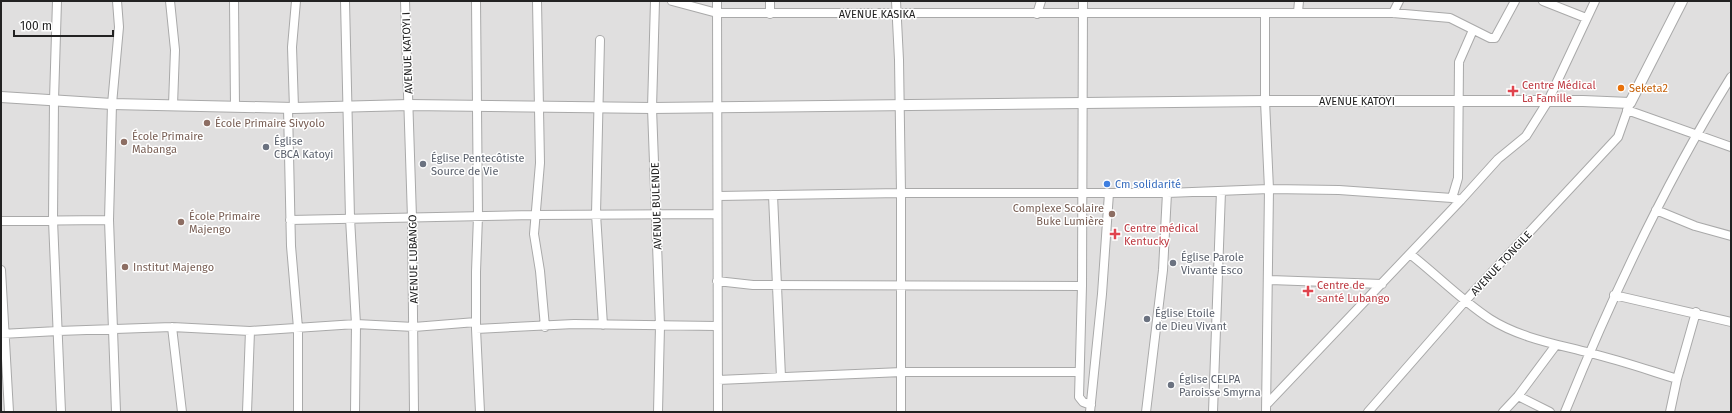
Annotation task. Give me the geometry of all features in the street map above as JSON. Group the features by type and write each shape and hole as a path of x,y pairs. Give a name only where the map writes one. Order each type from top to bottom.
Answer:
{"street":[{"path":"57,1 53,220 61,412"},
{"path":"116,412 110,220 112,104 119,27 117,1"},
{"path":"170,1 175,50 173,105"},
{"path":"234,1 235,107"},
{"path":"296,1 292,47 290,220 298,328 298,412"},
{"path":"344,1 350,218 356,324 355,412"},
{"name":"AVENUE KATOYI I","path":"405,1 410,105"},
{"path":"476,1 478,216 476,325 480,412"},
{"path":"538,1 539,178 534,234 540,271 545,327"},
{"name":"AVENUE BULENDE","path":"655,1 652,108 660,326 658,412"},
{"name":"AVENUE KASIKA","path":"672,1 717,13 770,14 1037,14 1082,12 1176,14 1298,12 1394,13 1450,18 1484,36 1495,38 1515,1"},
{"path":"717,1 716,108 718,196 716,326 718,412"},
{"path":"770,1 770,14"},
{"path":"896,1 901,193 901,412"},
{"path":"1037,14 1041,1"},
{"path":"1083,1 1083,193 1079,397 1090,409"},
{"path":"1298,12 1299,1"},
{"path":"1394,13 1399,1"},
{"path":"1543,1 1586,18"},
{"path":"1266,408 1498,159 1526,136 1548,101 1595,1"},
{"path":"1682,1 1629,107 1731,146"},
{"path":"1265,13 1265,101 1269,189 1266,408"},
{"path":"1452,198 1458,178 1459,62 1473,30"},
{"path":"600,40 597,108 596,214 603,325"},
{"path":"1565,412 1614,295 1656,210 1697,133 1731,77"},
{"name":"AVENUE KATOYI","path":"1,97 112,104 291,108 348,108 410,105 716,108 899,104 1265,101 1548,101 1629,107"},
{"name":"AVENUE LUBANGO","path":"410,105 414,412"},
{"name":"AVENUE TONGILE","path":"1368,412 1466,300 1618,137 1629,107"},
{"path":"718,196 901,193 1167,193 1269,189 1339,190 1452,198 1461,200"},
{"path":"1212,412 1221,191"},
{"path":"1090,409 1102,294 1109,193"},
{"path":"1146,412 1163,270 1167,193"},
{"path":"773,195 781,377"},
{"path":"1656,210 1695,226 1731,236"},
{"path":"290,220 596,214 717,214"},
{"path":"1,221 110,220"},
{"path":"1410,254 1490,319 1511,330 1677,379"},
{"path":"1,270 2,334 10,412"},
{"path":"1268,280 1382,284"},
{"path":"717,282 777,285 1082,286"},
{"path":"1614,295 1696,312 1731,322"},
{"path":"1670,412 1677,379 1696,312"},
{"path":"2,334 172,327 250,331 356,324 545,327 603,325 716,326"},
{"path":"172,327 182,412"},
{"path":"247,412 250,331"},
{"path":"1503,412 1518,396 1556,344"},
{"path":"718,380 902,372 1079,372"},
{"path":"1518,396 1550,412"}],"shaded area":[{"path":"1,1 1731,1 1731,412 1,412"}],"place":[{"name":"Seketa2","path":"1621,88"},
{"name":"Centre Médical La Famille","path":"1513,91"},
{"name":"École Primaire Sivyolo","path":"207,123"},
{"name":"École Primaire Mabanga","path":"124,142"},
{"name":"Église CBCA Katoyi","path":"266,147"},
{"name":"Église Pentecôtiste Source de Vie","path":"423,164"},
{"name":"Cm solidarité","path":"1107,184"},
{"name":"Complexe Scolaire Buke Lumière","path":"1112,214"},
{"name":"École Primaire Majengo","path":"181,222"},
{"name":"Centre médical Kentucky","path":"1115,234"},
{"name":"Église Parole Vivante Esco","path":"1173,263"},
{"name":"Institut Majengo","path":"125,267"},
{"name":"Centre de santé Lubango","path":"1308,291"},
{"name":"Église Etoile de Dieu Vivant","path":"1147,319"},
{"name":"Église CELPA Paroisse Smyrna","path":"1171,385"}]}
